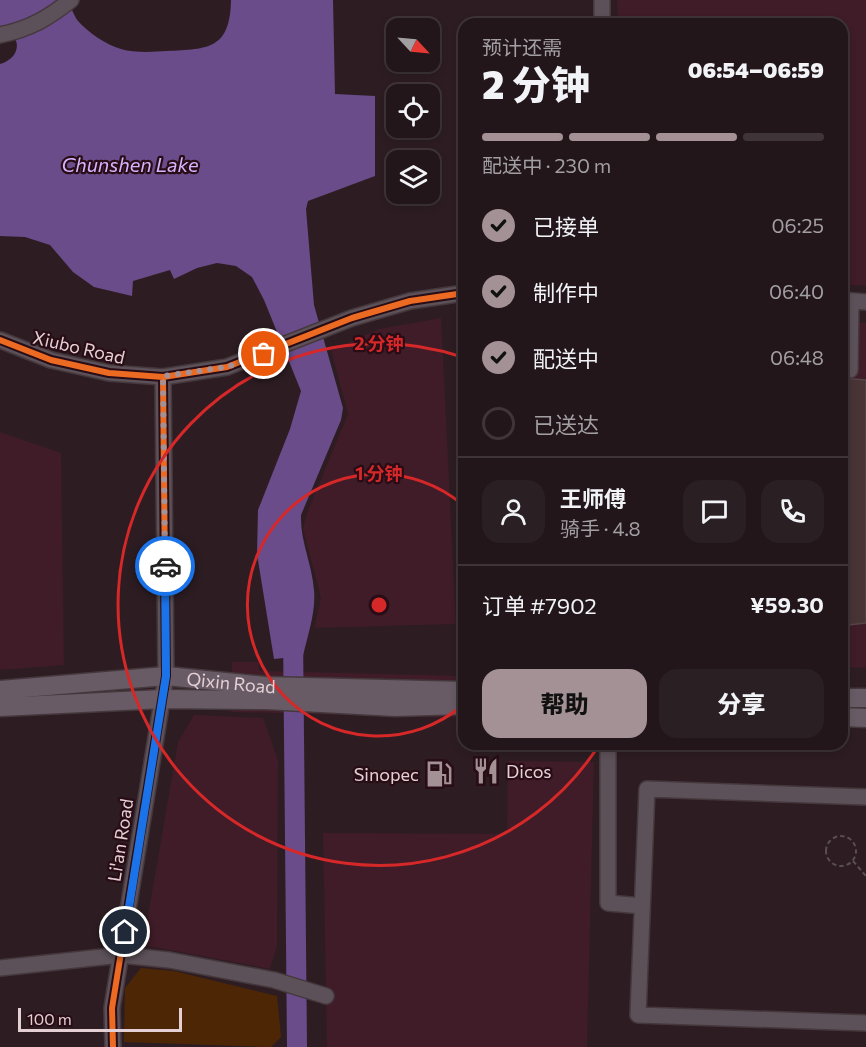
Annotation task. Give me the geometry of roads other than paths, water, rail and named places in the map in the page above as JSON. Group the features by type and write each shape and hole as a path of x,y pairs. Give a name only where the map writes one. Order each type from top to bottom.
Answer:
{"main road":[{"name":"Qixin Road","path":"0,690 166,676 265,693"},
{"name":"Qixin Road","path":"0,707 265,693 316,695 458,691"},
{"name":"Qixin Road","path":"316,695 395,707 458,705"},
{"path":"848,698 866,698"},
{"path":"848,717 866,718"}],"street":[{"path":"0,35 18,32 46,20 71,0"},
{"path":"602,0 602,18"},
{"name":"Xiubo Road","path":"0,340 51,360 109,373 163,376 227,367 352,318 410,301 458,294"},
{"path":"850,370 853,301"},
{"name":"Li'an Road","path":"113,1047 112,1008 166,676 163,376"},
{"path":"608,750 608,903 642,906"},
{"path":"866,797 647,789 638,1015 866,1023"},
{"path":"0,968 121,955 168,960 274,980 326,996"}],"water":[{"name":"Chunshen Lake","path":"0,0 68,0 78,21 98,38 121,49 144,52 195,49 214,43 226,28 230,16 231,0 333,0 335,94 375,96 375,176 308,201 306,209 314,305 343,408 341,420 301,515 302,534 313,580 314,598 303,656 274,659 257,554 258,510 290,429 301,391 264,300 252,277 236,266 217,263 197,268 174,279 170,270 133,281 132,296 94,287 73,272 50,245 25,237 0,236 0,64 13,56 17,45 13,34 0,26"}],"waterway":[{"path":"293,632 297,1047"}],"place":[{"name":"Dicos","path":"486,771"},
{"name":"Sinopec","path":"439,774"}]}
